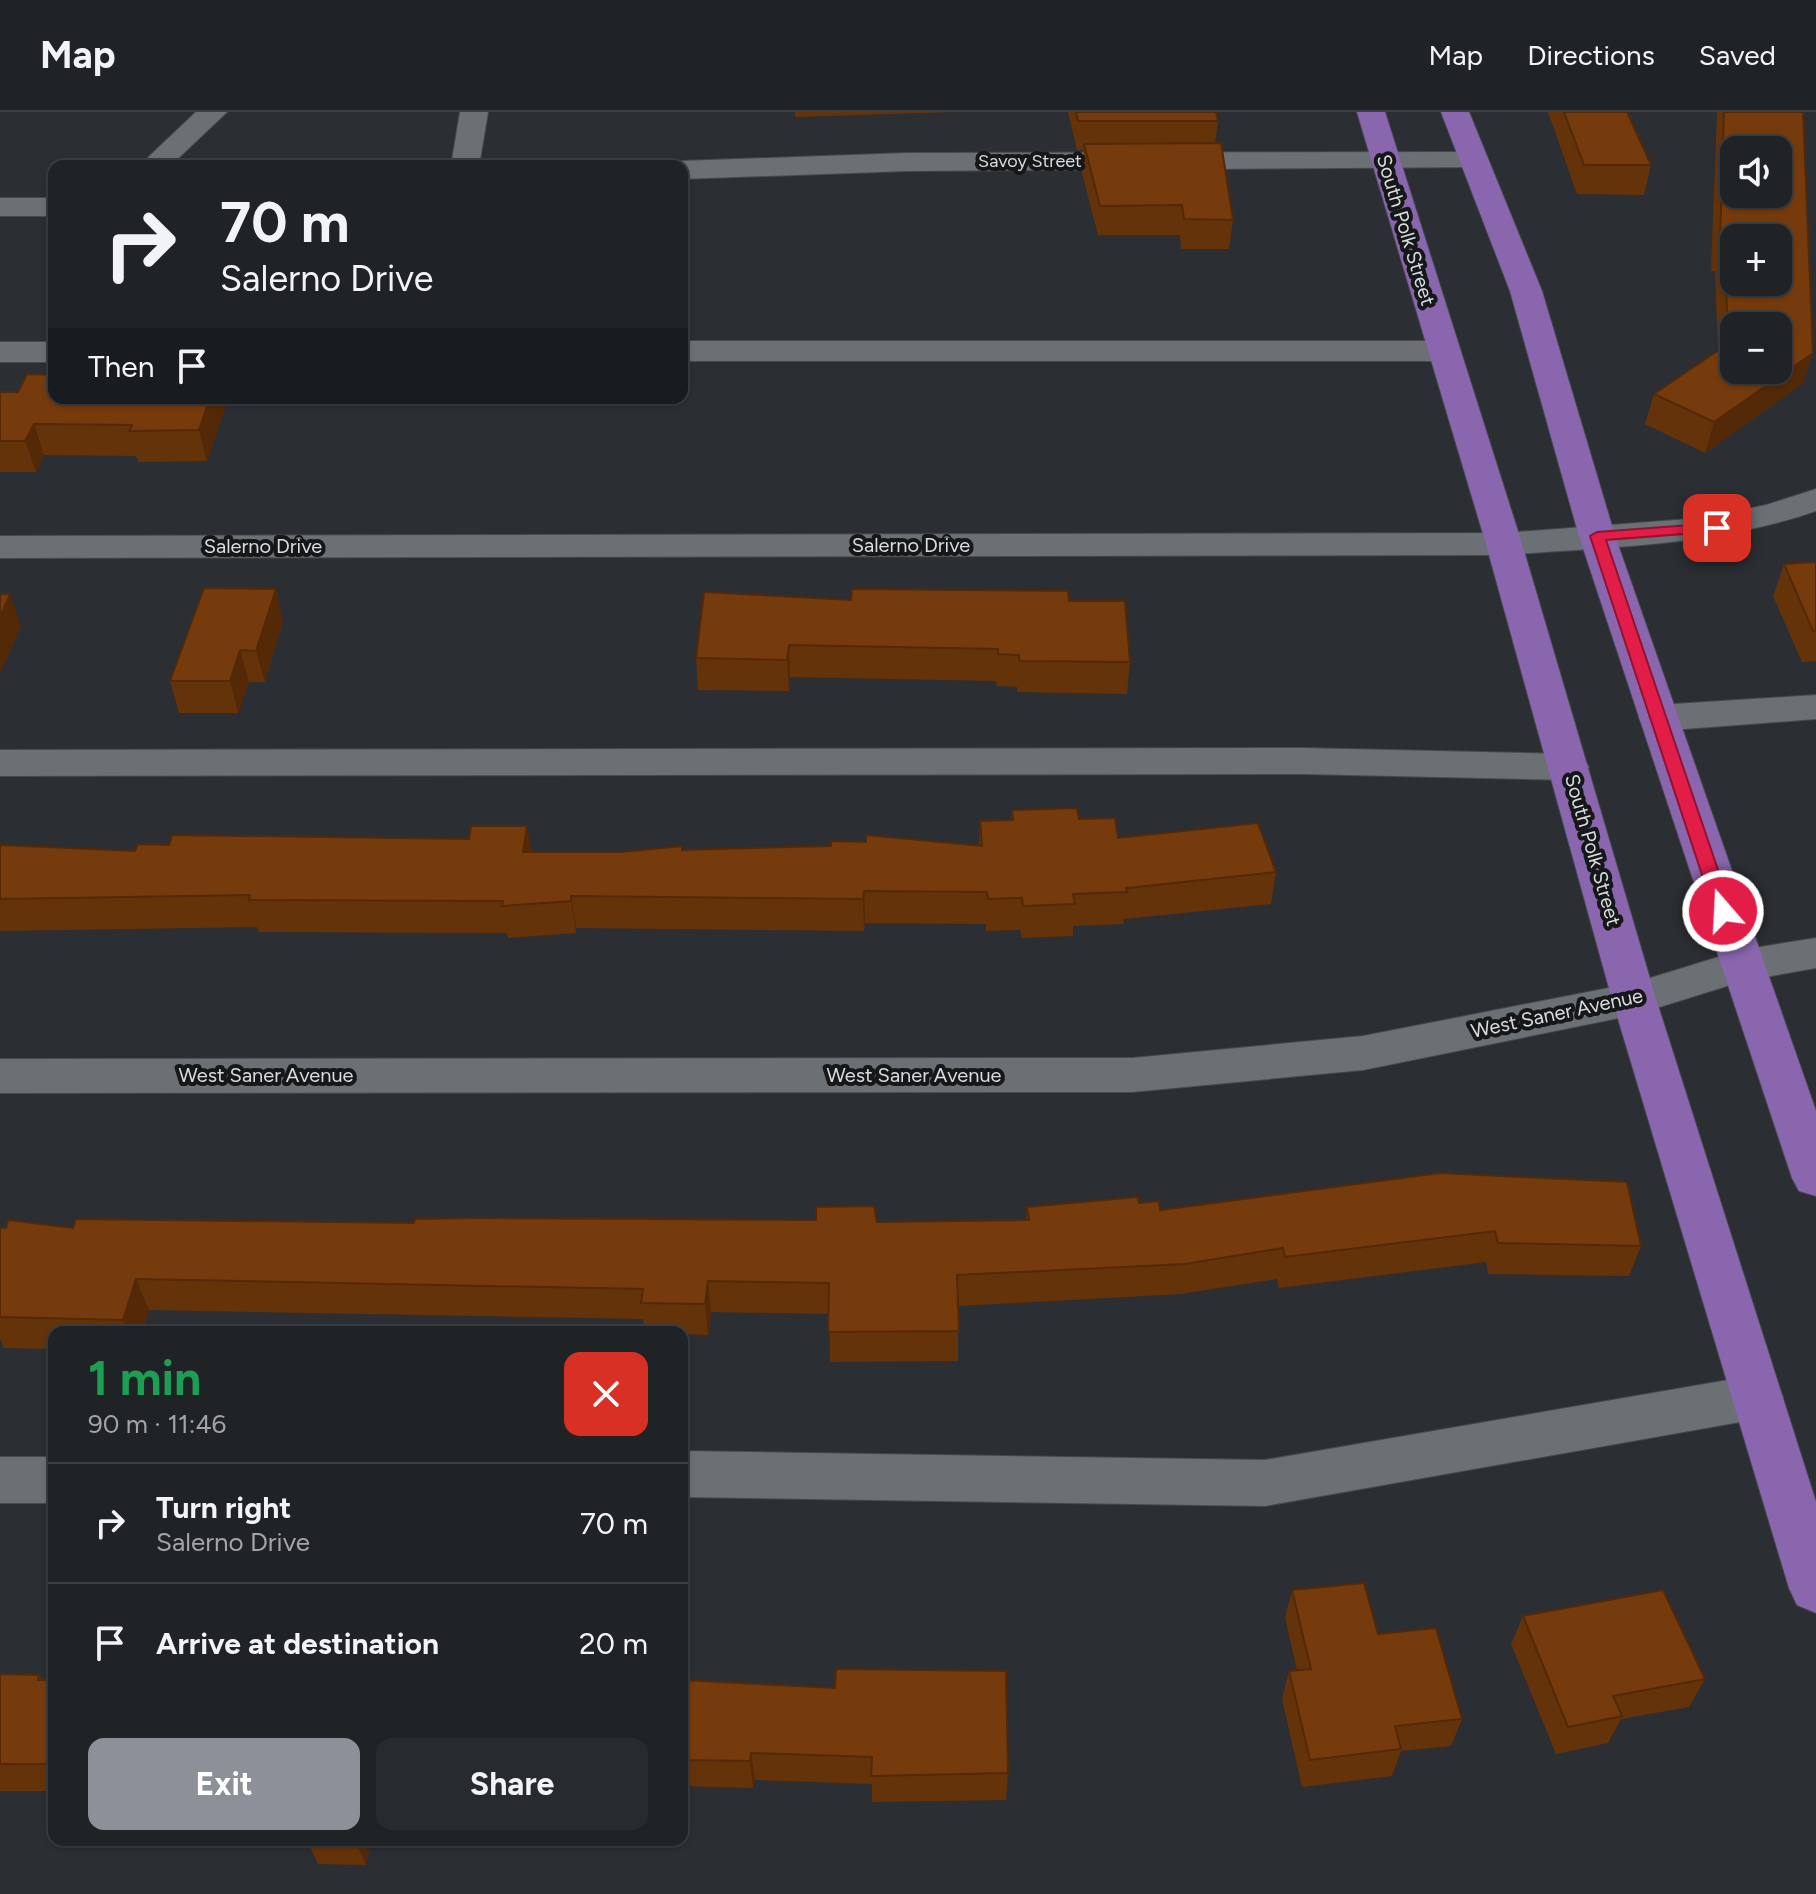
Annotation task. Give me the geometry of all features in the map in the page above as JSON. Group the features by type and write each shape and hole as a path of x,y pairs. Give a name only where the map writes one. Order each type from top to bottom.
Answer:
{"main road":[{"name":"South Polk Street","path":"1371,112 1504,544 1634,999 1816,1588"},
{"path":"1455,112 1526,291 1597,536 1741,966 1816,1178"}],"street":[{"path":"160,160 213,112"},
{"path":"466,160 474,112"},
{"name":"Savoy Street","path":"688,170 907,162 1473,161"},
{"path":"0,207 48,207"},
{"path":"688,351 1443,351"},
{"path":"0,352 48,352"},
{"name":"Salerno Drive","path":"0,547 1504,544 1717,528 1786,511 1816,499"},
{"path":"1658,718 1816,707"},
{"path":"0,763 1303,761 1569,767"},
{"name":"West Saner Avenue","path":"0,1076 1132,1075 1363,1053 1634,999 1741,966 1816,953"},
{"path":"688,1474 1265,1483 1757,1397"},
{"path":"0,1480 48,1480"}],"building":[{"path":"1076,112 1216,112 1218,121 1078,121"},
{"path":"1564,112 1627,112 1651,165 1584,165"},
{"path":"1724,112 1803,112 1813,353 1792,368 1792,312 1727,312 1726,296 1792,296 1792,224 1721,224 1721,208 1792,208 1792,136 1723,136"},
{"path":"1221,143 1233,220 1184,219 1182,205 1100,206 1084,144"},
{"path":"1720,349 1720,384 1769,384 1714,422 1654,394"},
{"path":"27,374 48,375 48,404 208,404 199,430 129,431 132,425 34,424 25,441 0,441 0,392 18,392"},
{"path":"1816,562 1816,631 1813,631 1784,564"},
{"path":"204,588 276,589 256,651 240,650 230,681 170,681"},
{"path":"852,589 1068,591 1069,601 1125,601 1130,662 1019,661 1019,655 998,654 998,649 789,645 787,660 696,658 704,592 851,600"},
{"path":"0,594 10,594 0,617"},
{"path":"1077,808 1079,819 1115,818 1118,838 1258,823 1276,872 1126,888 1127,892 1073,894 1075,904 1023,906 1022,898 988,899 987,892 864,891 863,899 571,896 571,901 502,906 503,901 249,900 250,895 0,899 0,845 135,851 138,844 169,845 172,835 469,839 471,826 527,826 523,852 621,852 682,846 682,850 831,846 831,841 866,842 866,835 982,846 980,821 1013,820 1012,810"},
{"path":"1440,1173 1627,1182 1641,1246 1498,1243 1495,1231 1285,1257 1283,1248 1185,1264 957,1275 959,1331 828,1332 829,1283 708,1281 705,1304 641,1303 643,1289 136,1279 123,1320 0,1317 0,1228 6,1228 8,1220 73,1228 76,1219 414,1223 415,1219 477,1218 816,1220 816,1207 874,1206 877,1222 1029,1220 1027,1207 1138,1197 1139,1203 1159,1201 1160,1210"},
{"path":"1364,1583 1378,1634 1436,1628 1462,1719 1395,1726 1401,1749 1310,1760 1289,1671 1311,1669 1292,1590"},
{"path":"1663,1590 1705,1679 1613,1696 1622,1716 1568,1727 1523,1616"},
{"path":"836,1669 1006,1671 1008,1773 871,1776 872,1757 751,1753 750,1761 688,1760 688,1680 835,1688"},
{"path":"0,1674 39,1675 38,1680 48,1680 48,1764 0,1764"}],"route":[{"path":"1717,528 1597,536 1723,911"}]}
